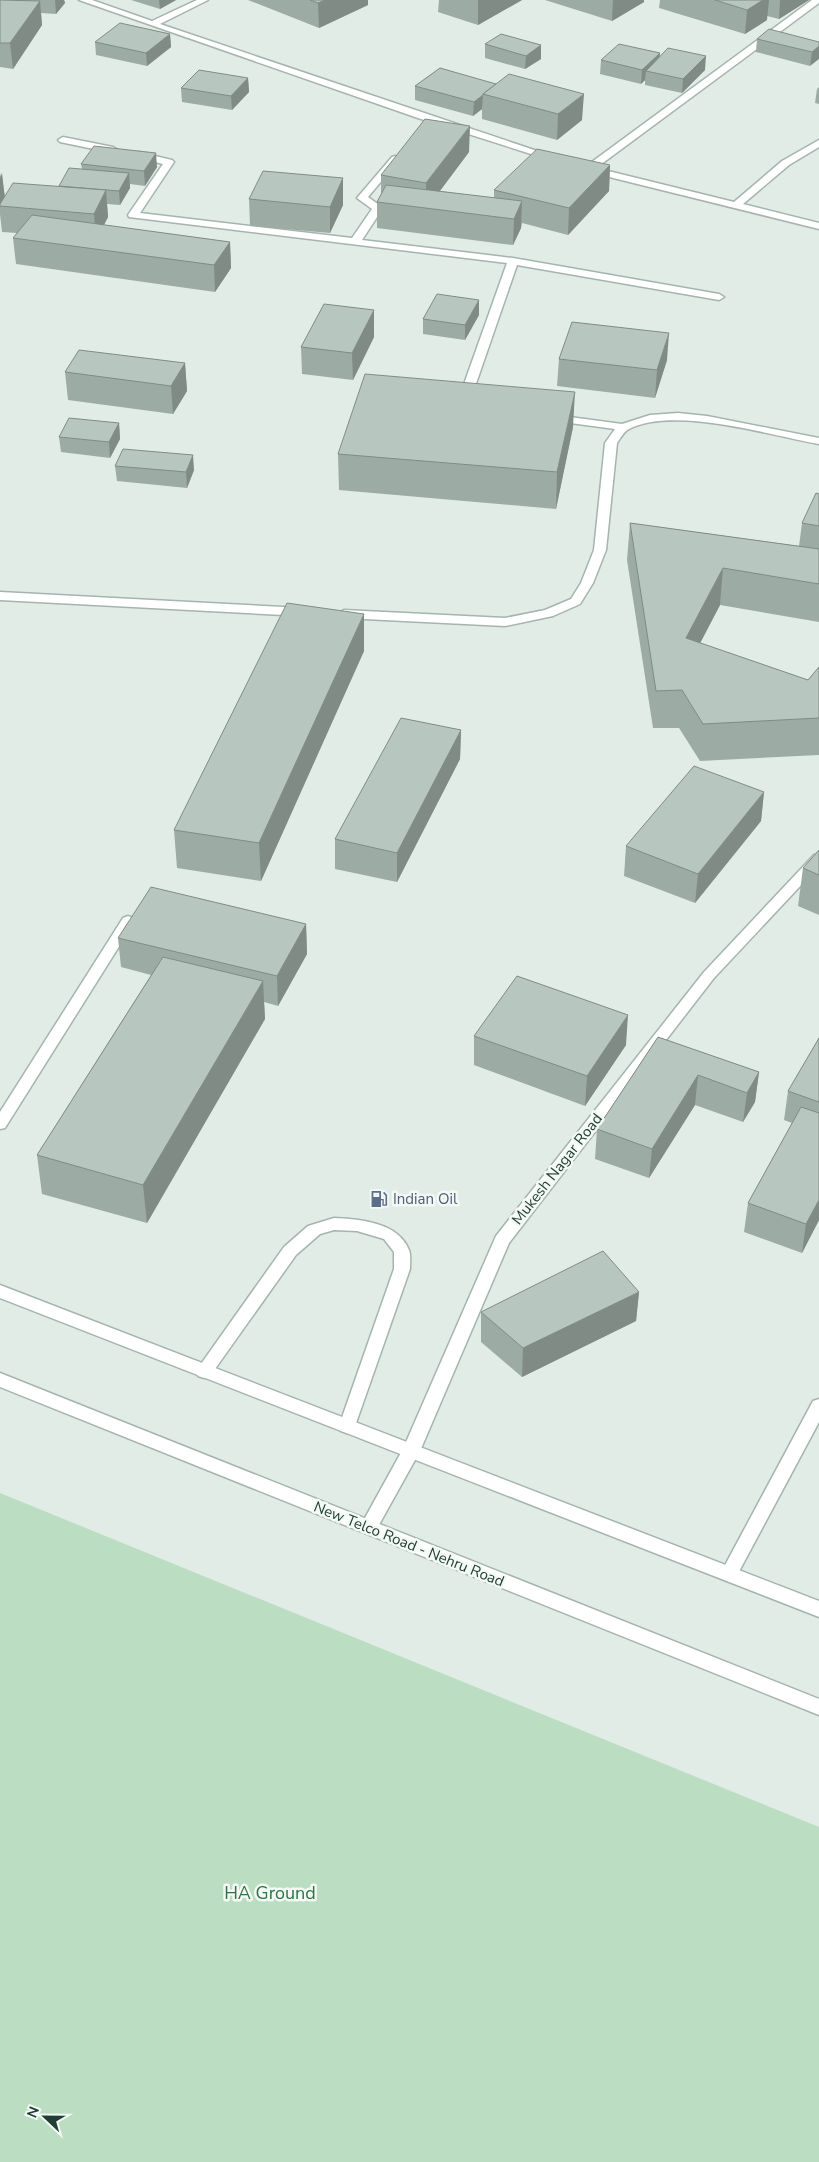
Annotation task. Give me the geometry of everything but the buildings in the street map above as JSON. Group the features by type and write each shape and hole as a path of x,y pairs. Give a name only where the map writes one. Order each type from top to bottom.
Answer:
{"street":[{"path":"83,0 424,122 562,161"},
{"path":"152,24 204,0"},
{"path":"818,0 584,167 819,226"},
{"path":"63,140 169,162 133,215 513,261 719,297"},
{"path":"736,205 772,173 799,153 819,143"},
{"path":"355,242 378,208 362,198 404,148"},
{"path":"471,408 462,407 513,261"},
{"path":"547,418 623,427 650,418 678,416 707,419 819,440"},
{"path":"0,596 505,622 549,613 576,601 587,583 600,550 611,443 623,427"},
{"name":"Mukesh Nagar Road","path":"369,1527 411,1451 502,1240 709,975 819,858"},
{"path":"0,1124 128,921"},
{"path":"204,1371 290,1251 314,1230 334,1224 349,1225 390,1235 402,1251 402,1269 346,1426"},
{"path":"0,1291 819,1608"},
{"name":"New Telco Road - Nehru Road","path":"0,1380 819,1707"},
{"path":"729,1574 819,1406"}],"green space":[{"name":"HA Ground","path":"0,1493 819,1827 819,2162 0,2162"}],"place":[{"name":"Indian Oil","path":"379,1199"}]}
